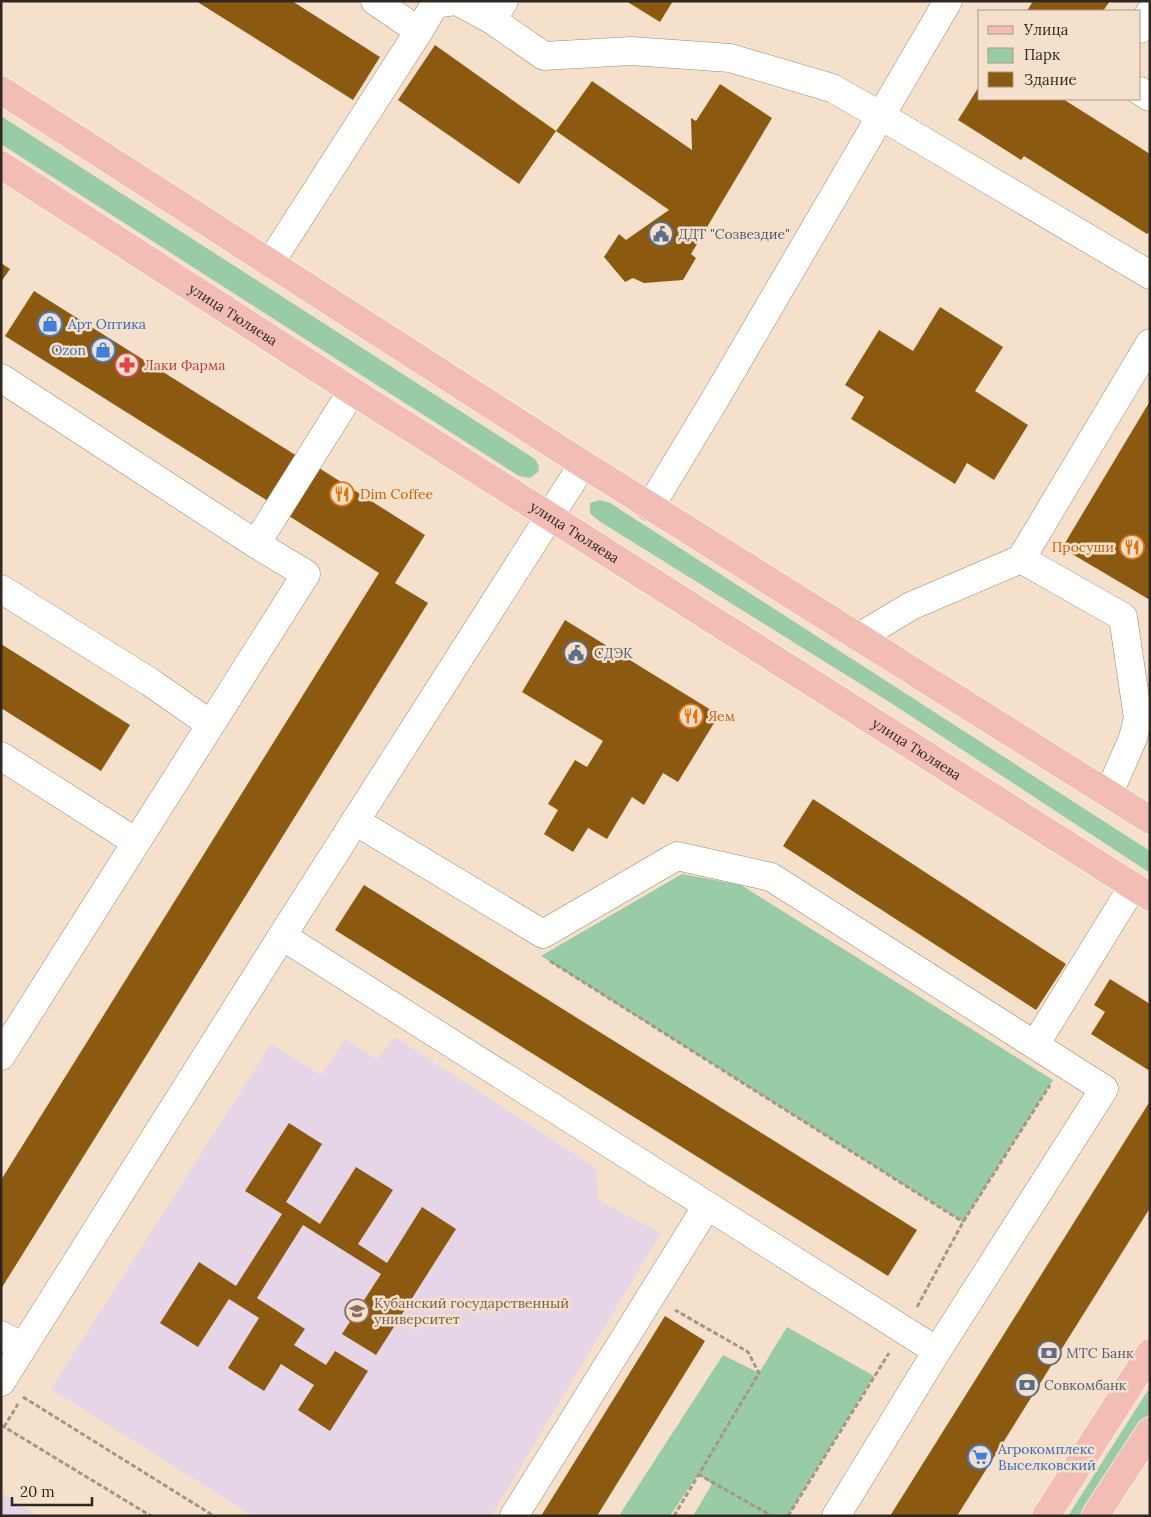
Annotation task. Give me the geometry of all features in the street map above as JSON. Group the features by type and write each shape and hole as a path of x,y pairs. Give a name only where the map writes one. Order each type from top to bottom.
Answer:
{"main road":[{"path":"1,90 650,507 1150,820"},
{"name":"улица Тюляева","path":"1,165 352,391 1141,891"},
{"path":"1046,1516 1150,1353"},
{"path":"1095,1516 1150,1431"}],"lane":[{"path":"375,1 419,31"},
{"path":"270,263 435,4 457,1 498,11 544,56 631,51 730,58 832,88 1150,275"},
{"path":"650,507 948,1"},
{"path":"1141,27 1150,12"},
{"path":"859,637 912,606 1021,560 1150,343"},
{"path":"1,378 256,544 306,574 1,1056"},
{"path":"256,544 352,391"},
{"path":"1,1382 12,1341 282,936 583,464"},
{"path":"1021,560 1122,617 1138,718 1133,738 1108,793"},
{"path":"1,589 150,682 210,724"},
{"path":"1,756 136,842"},
{"path":"356,821 543,934 677,856 771,877 1104,1090 937,1351 836,1516"},
{"path":"1035,1045 1141,891"},
{"path":"282,936 937,1351"},
{"path":"514,1516 707,1206"}],"path":[{"path":"550,961 963,1222"},
{"path":"914,1311 963,1222 1053,1080"},
{"path":"652,1296 748,1352 760,1373 674,1516"},
{"path":"788,1516 890,1353"},
{"path":"151,1516 3,1426 22,1397 214,1516"},
{"path":"698,1474 772,1516"}],"shaded area":[{"name":"Кубанский государственный университет","path":"395,1037 596,1168 598,1200 661,1233 491,1516 253,1516 51,1389 271,1044 321,1075 345,1039 377,1059"},
{"path":"1,1493 38,1516 1,1516"}],"green space":[{"path":"1,116 535,459 539,466 538,472 530,478 519,476 1,144"},
{"path":"600,500 610,503 1150,851 1150,873 891,703 599,521 590,513 590,503"},
{"path":"682,874 741,885 1053,1080 963,1222 541,956"},
{"path":"787,1327 874,1376 788,1516 693,1516 712,1484 698,1474 670,1516 623,1516 620,1514 723,1355 759,1373"},
{"path":"1150,1387 1150,1412 1083,1516 1068,1516"}],"building":[{"path":"196,1 292,1 380,57 353,100"},
{"path":"626,1 673,1 660,22"},
{"path":"1033,1 1110,1 1104,10 1028,10"},
{"path":"435,45 556,131 519,184 398,100"},
{"path":"592,81 692,150 691,118 696,121 720,84 772,118 691,254 696,258 683,280 644,283 633,278 625,282 604,257 619,234 626,240 669,210 556,131"},
{"path":"978,88 978,100 1065,100 1150,154 1150,231 1147,234 1024,156 1021,160 958,120"},
{"path":"1,263 10,269 1,282"},
{"path":"34,291 297,456 268,501 5,336"},
{"path":"940,307 1003,347 975,391 1028,425 994,480 967,463 955,484 851,419 864,397 845,385 879,330 913,351"},
{"path":"1150,401 1150,600 1062,548"},
{"path":"319,468 425,535 395,583 428,603 1,1289 1,1180 379,573 289,516"},
{"path":"565,620 719,715 678,782 663,773 644,805 632,797 607,839 588,828 573,852 544,834 558,810 548,804 575,760 587,767 603,741 522,692"},
{"path":"1,644 130,725 101,771 1,708"},
{"path":"813,799 1066,964 1036,1010 783,846"},
{"path":"364,885 917,1230 888,1276 335,930"},
{"path":"1110,979 1150,1004 1150,1071 1091,1034 1105,1012 1094,1005"},
{"path":"1150,1101 1150,1208 957,1516 890,1516"},
{"path":"289,1123 322,1144 286,1202 320,1224 356,1167 393,1190 358,1244 387,1263 422,1207 456,1229 376,1355 342,1334 381,1274 303,1225 257,1298 305,1329 294,1345 326,1365 335,1351 368,1371 330,1431 298,1410 314,1385 281,1364 264,1391 228,1368 259,1318 229,1299 198,1347 160,1323 199,1262 236,1286 282,1214 245,1191"},
{"path":"665,1316 705,1341 597,1516 541,1516"}],"place":[{"name":"ДДТ \"Созвездие\"","path":"661,234"},
{"name":"Арт Оптика","path":"50,324"},
{"name":"Ozon","path":"103,350"},
{"name":"Лаки Фарма","path":"127,365"},
{"name":"Dim Coffee","path":"342,494"},
{"name":"Просуши","path":"1132,547"},
{"name":"СДЭК","path":"576,653"},
{"name":"Яем","path":"691,716"},
{"name":"Кубанский государственный университет","path":"357,1311"},
{"name":"МТС Банк","path":"1049,1353"},
{"name":"Совкомбанк","path":"1027,1385"},
{"name":"Агрокомплекс Выселковский","path":"980,1457"}]}
